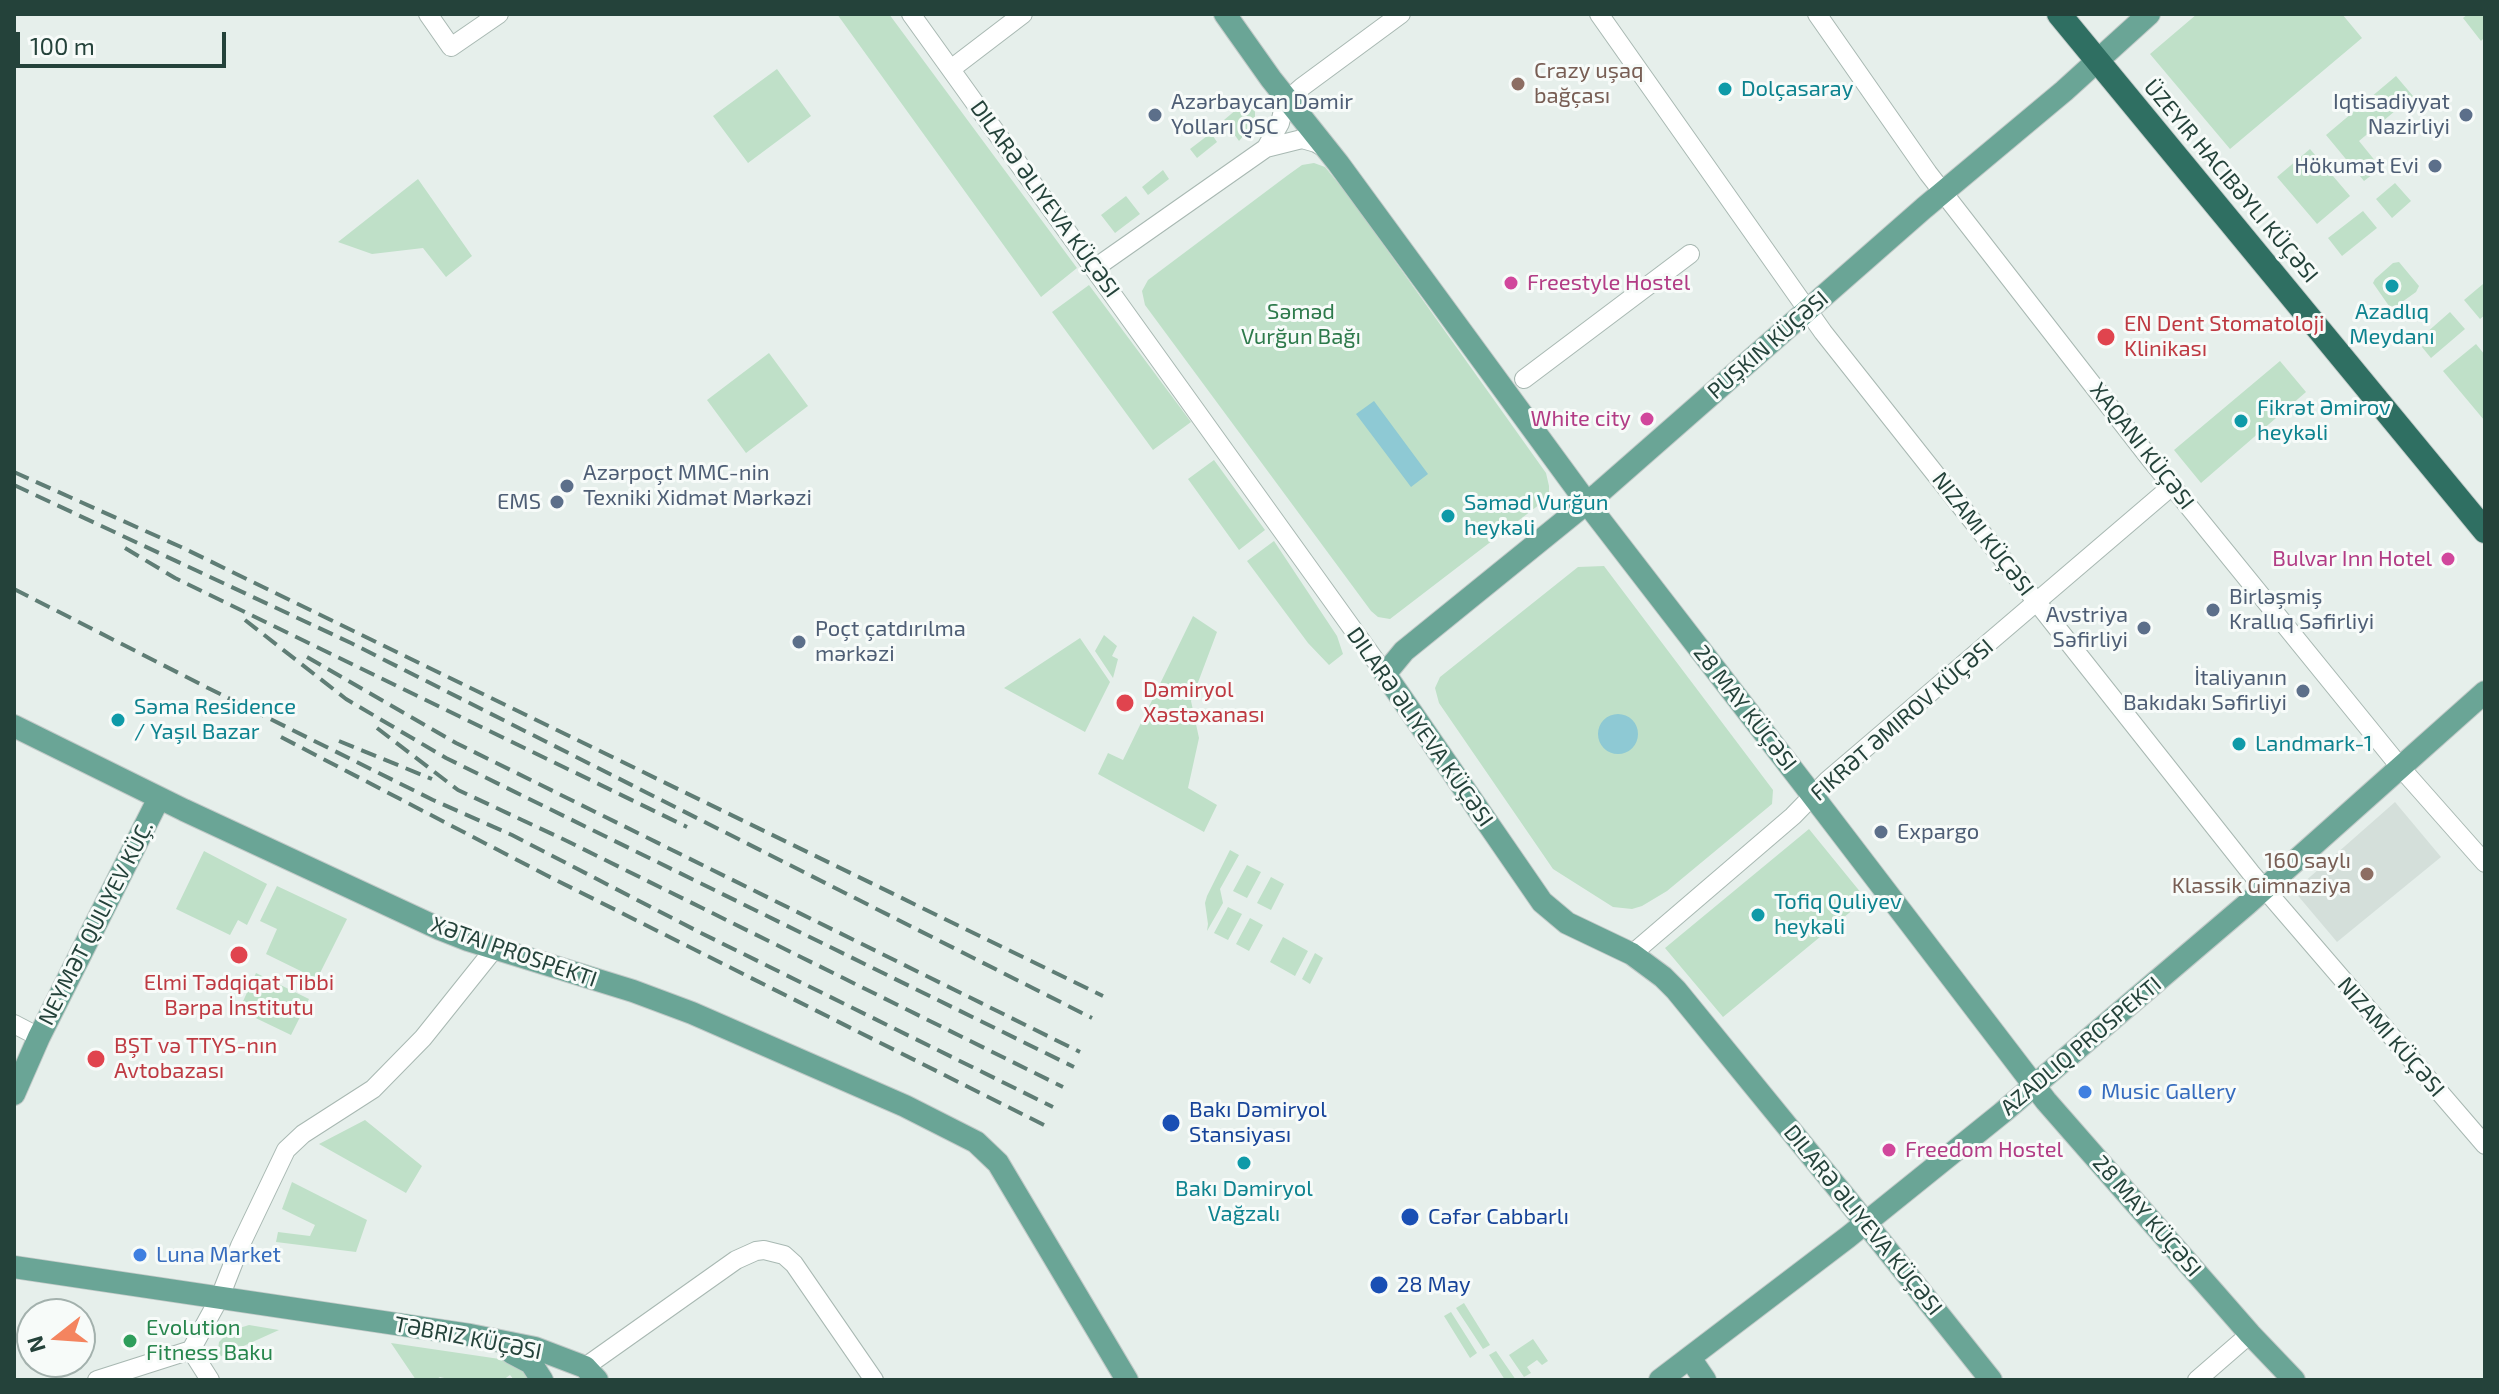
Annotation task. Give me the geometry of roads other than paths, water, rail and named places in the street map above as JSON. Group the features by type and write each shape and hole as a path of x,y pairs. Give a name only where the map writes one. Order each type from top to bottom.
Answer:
{"highway":[{"path":"2059,14 2485,531"},
{"path":"2459,499 2485,522"}],"main road":[{"name":"28 MAY KÜÇƏSI","path":"1225,14 1587,503 2034,1085 2250,1334 2294,1380"},
{"name":"PUŞKIN KÜÇƏSI","path":"1385,674 1404,651 1587,503 2149,14"},
{"name":"DILARƏ ƏLIYEVA KÜÇƏSI","path":"1385,674 1542,902 1567,923 1632,954 1676,990 1991,1380"},
{"path":"1660,1380 1866,1223 2002,1113 2264,889 2485,692"},
{"name":"XƏTAI PROSPEKTI","path":"14,726 159,798 440,929 692,1013 905,1106 976,1142 998,1163 1127,1380"},
{"name":"NEYMƏT QULIYEV KÜÇ.","path":"14,1094 22,1054 39,1037 159,798"},
{"name":"TƏBRIZ KÜÇƏSI","path":"14,1267 512,1353 584,1376"},
{"name":"TƏBRIZ KÜÇƏSI","path":"14,1277 470,1335 535,1348 584,1376"},
{"path":"512,1353 531,1363 542,1380"},
{"path":"1690,1358 1705,1380"}],"street":[{"path":"428,14 451,47 499,14"},
{"name":"DILARƏ ƏLIYEVA KÜÇƏSI","path":"911,14 1385,674"},
{"path":"951,69 1023,14"},
{"path":"1266,148 1288,100 1401,14"},
{"name":"NIZAMI KÜÇƏSI","path":"1599,14 1823,332 2264,889 2485,1145"},
{"name":"XAQANI KÜÇƏSI","path":"1817,14 1944,192 2172,486 2401,768 2485,863"},
{"path":"1095,268 1266,148 1302,139 1328,150"},
{"path":"1524,379 1690,254"},
{"name":"FIKRƏT ƏMIROV KÜÇƏSI","path":"1632,954 1813,797 1828,780 2172,486"},
{"path":"97,1380 191,1350 216,1303 286,1150 303,1134 373,1089 423,1038 495,948"},
{"path":"14,1024 39,1037"},
{"path":"584,1376 736,1260 764,1250 784,1255 794,1264 874,1380"},
{"path":"2197,1380 2250,1334"},
{"path":"191,1350 210,1380"}],"water":[{"path":"1374,401 1428,474 1411,487 1356,414"},
{"path":"1618,714 1632,720 1638,734 1632,748 1618,754 1604,748 1598,734 1604,720"}],"railway":[{"path":"14,472 181,547 1103,996"},
{"path":"14,485 351,643 1092,1018"},
{"path":"125,548 175,578 687,827"},
{"path":"14,589 1053,1107"},
{"path":"245,620 346,699 446,758 1074,1067"},
{"path":"307,657 456,743 1080,1052"},
{"path":"377,728 458,790 1063,1087"},
{"path":"281,737 546,875 1044,1125"},
{"path":"339,741 432,779"}],"place":[{"name":"Crazy uşaq bağçası","path":"1518,84"},
{"name":"Dolçasaray","path":"1725,89"},
{"name":"Azərbaycan Dəmir Yolları QSC","path":"1155,115"},
{"name":"Iqtisadiyyat Nazirliyi","path":"2466,115"},
{"name":"Hökumət Evi","path":"2435,166"},
{"name":"Freestyle Hostel","path":"1511,283"},
{"name":"Azadlıq Meydanı","path":"2392,286"},
{"name":"EN Dent Stomatoloji Klinikası","path":"2106,337"},
{"name":"White city","path":"1647,419"},
{"name":"Fikrət Əmirov heykəli","path":"2241,421"},
{"name":"Azərpoçt MMC-nin Texniki Xidmət Mərkəzi","path":"567,486"},
{"name":"EMS","path":"557,502"},
{"name":"Səməd Vurğun heykəli","path":"1448,516"},
{"name":"Bulvar Inn Hotel","path":"2448,559"},
{"name":"Birləşmiş Krallıq Səfirliyi","path":"2213,610"},
{"name":"Avstriya Səfirliyi","path":"2144,628"},
{"name":"Poçt çatdırılma mərkəzi","path":"799,642"},
{"name":"İtaliyanın Bakıdakı Səfirliyi","path":"2303,691"},
{"name":"Dəmiryol Xəstəxanası","path":"1125,703"},
{"name":"Səma Residence / Yaşıl Bazar","path":"118,720"},
{"name":"Landmark-1","path":"2239,744"},
{"name":"Expargo","path":"1881,832"},
{"name":"160 saylı Klassik Gimnaziya","path":"2367,874"},
{"name":"Tofiq Quliyev heykəli","path":"1758,915"},
{"name":"Elmi Tədqiqat Tibbi Bərpa İnstitutu","path":"239,955"},
{"name":"BŞT və TTYS-nın Avtobazası","path":"96,1059"},
{"name":"Music Gallery","path":"2085,1092"},
{"name":"Bakı Dəmiryol Stansiyası","path":"1171,1123"},
{"name":"Freedom Hostel","path":"1889,1150"},
{"name":"Bakı Dəmiryol Vağzalı","path":"1244,1163"},
{"name":"Cəfər Cabbarlı","path":"1410,1217"},
{"name":"Luna Market","path":"140,1255"},
{"name":"28 May","path":"1379,1285"},
{"name":"Evolution Fitness Baku","path":"130,1341"}],"park label":[{"name":"Səməd Vurğun Bağı","path":"1301,324"}]}
